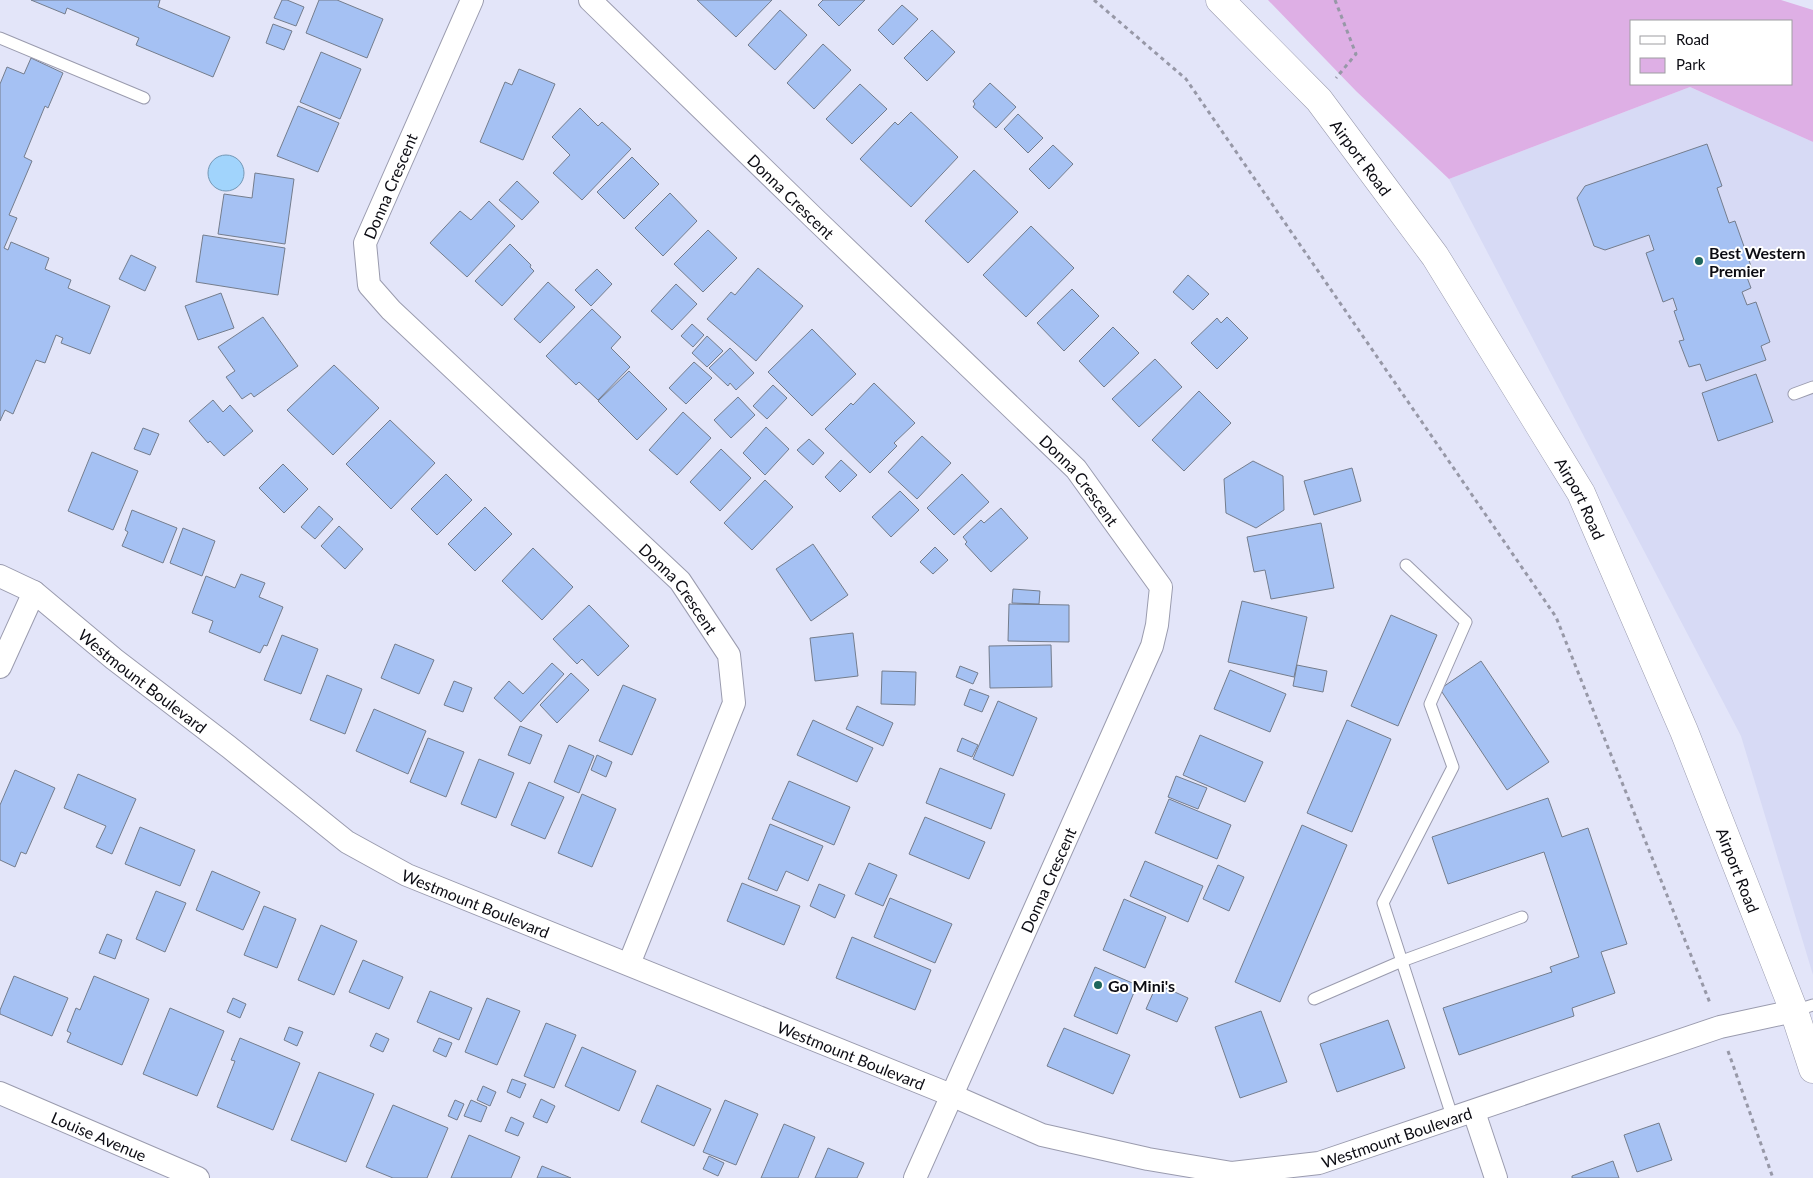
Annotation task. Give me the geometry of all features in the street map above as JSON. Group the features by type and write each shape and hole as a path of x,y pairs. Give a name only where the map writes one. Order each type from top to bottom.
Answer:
{"main road":[{"name":"Airport Road","path":"1220,0 1319,100 1434,256 1581,493 1804,1008 1813,1069"}],"street":[{"name":"Donna Crescent","path":"472,0 365,243 369,285 392,310 680,581 729,655 734,703 629,964"},
{"name":"Donna Crescent","path":"590,0 774,181 1076,469 1161,587 1157,625 1152,646 915,1178"},
{"name":"Westmount Boulevard","path":"0,576 34,592 114,660 229,747 347,842 407,875 951,1095 1042,1135 1148,1159 1232,1173 1319,1163 1720,1027 1804,1008"},
{"path":"0,667 34,592"},
{"name":"Louise Avenue","path":"0,1093 198,1178"},
{"path":"1463,1115 1496,1178"}],"lane":[{"path":"0,38 144,98"},
{"path":"1794,394 1813,387"},
{"path":"1406,565 1466,622 1430,704 1453,767 1383,903 1402,961 1463,1115"},
{"path":"1314,999 1402,961 1522,917"}],"path":[{"path":"1094,0 1186,79 1556,617 1720,1027 1772,1178"},
{"path":"1319,100 1356,54 1335,0"}],"shaded area":[{"path":"1690,87 1813,142 1813,975 1741,736 1449,179"}],"green space":[{"path":"1268,0 1781,0 1813,10 1813,142 1690,87 1449,179 1356,91"}],"water":[{"path":"226,155 238,161 244,173 238,185 226,191 214,185 208,173 214,161"}],"building":[{"path":"31,0 160,0 158,7 230,37 213,77 136,45 139,38 67,8 65,14"},
{"path":"282,0 287,0 304,7 296,26 274,18"},
{"path":"319,0 337,0 383,19 367,58 306,33"},
{"path":"697,0 772,0 736,37"},
{"path":"823,0 865,0 839,26 818,5"},
{"path":"902,5 918,19 893,45 878,30"},
{"path":"780,10 807,35 775,70 748,45"},
{"path":"273,24 292,31 284,50 266,43"},
{"path":"932,30 955,52 927,81 904,58"},
{"path":"823,44 851,70 814,109 787,83"},
{"path":"321,52 361,69 340,119 300,102"},
{"path":"31,58 63,73 48,108 45,106 24,157 32,161 9,215 17,218 4,248 8,250 11,242 49,258 45,269 71,280 68,288 110,306 90,354 61,343 63,338 56,335 45,363 36,360 13,414 5,410 0,421 0,84 7,67 24,74"},
{"path":"519,69 555,84 523,160 480,142 505,82 512,85"},
{"path":"990,83 1016,107 996,128 973,107 975,104 973,101"},
{"path":"860,84 887,109 852,144 826,119"},
{"path":"298,106 339,123 318,172 277,156"},
{"path":"580,108 598,126 602,122 631,149 582,200 553,173 570,155 552,137"},
{"path":"911,112 958,157 911,207 860,159 895,122 898,125"},
{"path":"1018,114 1043,138 1028,153 1004,129"},
{"name":"Best Western Premier","path":"1707,144 1722,186 1717,188 1729,223 1735,221 1752,269 1745,272 1751,288 1742,292 1747,305 1756,302 1770,342 1761,346 1766,360 1706,381 1700,364 1689,367 1679,341 1684,340 1674,311 1677,310 1673,298 1663,302 1646,253 1654,250 1649,235 1605,250 1594,246 1577,198 1585,186"},
{"path":"1053,145 1073,164 1049,189 1029,169"},
{"path":"632,157 659,184 624,219 597,192"},
{"path":"974,170 1018,212 968,263 925,221"},
{"path":"255,173 294,179 285,244 218,234 224,194 252,198"},
{"path":"517,181 539,202 522,220 499,200"},
{"path":"670,193 697,221 663,256 635,228"},
{"path":"489,201 515,226 467,277 430,243 460,211 471,220"},
{"path":"1031,226 1074,268 1026,317 983,275"},
{"path":"708,230 737,258 703,292 674,264"},
{"path":"203,235 285,248 278,295 196,282"},
{"path":"510,244 531,265 530,267 534,271 502,306 475,281"},
{"path":"131,255 156,267 145,291 119,279"},
{"path":"758,268 803,306 756,361 707,319 731,292 735,295"},
{"path":"597,269 612,284 591,306 575,290"},
{"path":"1188,275 1209,294 1193,310 1173,292"},
{"path":"548,282 575,307 540,343 514,319"},
{"path":"676,284 697,304 672,330 651,311"},
{"path":"1072,289 1099,316 1064,351 1037,323"},
{"path":"221,293 234,328 198,340 185,306"},
{"path":"592,309 621,337 611,348 630,367 598,400 579,382 576,385 546,356"},
{"path":"263,317 298,366 254,397 251,393 242,399 226,377 235,371 218,347"},
{"path":"1227,317 1248,338 1217,369 1191,343 1217,318 1221,323"},
{"path":"692,324 704,335 693,347 681,336"},
{"path":"1113,327 1139,353 1104,387 1079,361"},
{"path":"812,329 856,374 812,416 768,372"},
{"path":"707,336 723,351 707,367 692,353"},
{"path":"730,348 754,373 736,390 730,383 728,386 709,368"},
{"path":"1155,359 1182,387 1139,427 1112,399"},
{"path":"694,362 712,378 686,404 669,388"},
{"path":"334,365 379,408 333,455 287,410"},
{"path":"629,371 667,409 637,440 598,401"},
{"path":"1756,374 1773,422 1718,441 1702,393"},
{"path":"874,383 915,423 894,443 897,446 870,473 825,429 851,403 853,405"},
{"path":"773,385 787,398 767,419 753,406"},
{"path":"1199,391 1231,423 1184,471 1152,440"},
{"path":"738,397 755,415 731,438 714,420"},
{"path":"213,400 223,412 230,405 253,431 224,456 210,441 208,443 189,421"},
{"path":"683,412 711,438 677,475 649,450"},
{"path":"390,420 435,463 391,509 346,464"},
{"path":"766,427 789,449 765,475 743,453"},
{"path":"143,428 159,434 150,455 134,449"},
{"path":"922,436 951,463 917,499 888,472"},
{"path":"809,439 824,453 813,465 797,450"},
{"path":"721,449 751,478 720,511 690,482"},
{"path":"92,452 138,471 113,530 68,511"},
{"path":"841,460 857,475 840,492 825,477"},
{"path":"1253,461 1283,476 1284,510 1256,528 1226,513 1224,479"},
{"path":"283,464 308,489 284,513 259,488"},
{"path":"1352,468 1361,501 1314,515 1304,481"},
{"path":"446,474 472,500 437,535 411,509"},
{"path":"962,474 989,502 954,535 927,508"},
{"path":"765,480 793,507 752,550 724,523"},
{"path":"900,491 919,510 891,537 872,517"},
{"path":"319,506 333,519 315,539 301,527"},
{"path":"485,507 512,534 475,571 448,544"},
{"path":"1001,508 1028,538 991,572 965,544 967,542 963,537 981,520 984,523"},
{"path":"132,510 177,528 163,563 122,546 128,532 125,530"},
{"path":"1321,523 1334,588 1271,599 1265,570 1254,572 1247,537"},
{"path":"339,526 363,549 345,569 321,546"},
{"path":"183,528 215,541 202,576 170,563"},
{"path":"813,544 848,595 811,621 776,569"},
{"path":"935,547 948,560 933,574 920,562"},
{"path":"533,548 573,587 542,620 502,581"},
{"path":"241,574 265,583 259,597 283,607 267,646 264,645 260,653 209,632 213,621 192,613 206,576 235,588"},
{"path":"1013,589 1040,591 1039,604 1012,603"},
{"path":"1242,601 1307,617 1294,677 1228,662"},
{"path":"1009,604 1069,605 1069,642 1008,641"},
{"path":"589,605 629,646 598,676 582,659 577,664 553,639"},
{"path":"1391,615 1437,635 1398,726 1351,706"},
{"path":"853,633 858,676 815,681 810,638"},
{"path":"282,635 318,649 301,694 264,680"},
{"path":"395,644 434,660 419,694 381,678"},
{"path":"1051,645 1052,687 990,688 989,646"},
{"path":"1481,661 1549,762 1507,790 1440,689"},
{"path":"552,663 564,674 521,722 494,698 509,681 523,694"},
{"path":"1297,665 1327,671 1323,692 1293,686"},
{"path":"960,666 978,673 973,684 956,677"},
{"path":"1230,670 1286,694 1270,732 1214,709"},
{"path":"882,671 916,672 915,705 881,704"},
{"path":"571,673 589,690 557,723 540,705"},
{"path":"327,675 362,689 345,734 310,720"},
{"path":"454,681 472,688 463,712 444,705"},
{"path":"623,685 656,699 632,755 599,741"},
{"path":"970,689 989,696 982,712 964,705"},
{"path":"998,701 1037,718 1013,776 973,759"},
{"path":"857,706 893,723 883,746 846,729"},
{"path":"374,709 426,731 408,774 356,751"},
{"path":"813,720 873,748 857,782 797,755"},
{"path":"1347,720 1391,739 1352,832 1307,813"},
{"path":"520,726 542,735 530,764 508,755"},
{"path":"1200,735 1263,762 1245,802 1183,775"},
{"path":"428,738 464,752 446,797 410,782"},
{"path":"962,738 978,745 972,757 957,751"},
{"path":"569,745 594,756 579,793 554,782"},
{"path":"597,755 612,762 606,777 591,770"},
{"path":"479,759 514,773 496,818 461,804"},
{"path":"940,768 1005,794 991,829 926,803"},
{"path":"15,770 55,788 26,854 21,852 15,867 0,860 0,805"},
{"path":"78,774 136,799 112,854 96,847 106,826 64,808"},
{"path":"1176,776 1207,788 1198,809 1168,797"},
{"path":"789,781 850,807 834,845 772,819"},
{"path":"529,782 564,797 545,839 511,825"},
{"path":"582,794 616,809 592,867 558,853"},
{"path":"1548,798 1562,837 1588,828 1627,944 1601,952 1615,993 1572,1008 1574,1016 1459,1055 1443,1008 1552,972 1550,967 1579,957 1544,852 1448,884 1432,837"},
{"path":"1169,799 1231,825 1217,859 1155,833"},
{"path":"925,817 985,842 969,879 909,854"},
{"path":"770,824 823,846 808,881 786,871 777,891 748,879"},
{"path":"1302,825 1347,845 1280,1002 1235,982"},
{"path":"140,827 195,850 180,886 125,864"},
{"path":"1145,861 1203,886 1188,922 1130,896"},
{"path":"869,863 897,875 883,906 855,894"},
{"path":"1218,865 1244,877 1229,911 1203,899"},
{"path":"212,871 260,892 243,930 196,910"},
{"path":"742,883 800,906 784,945 727,921"},
{"path":"819,884 845,895 835,918 810,906"},
{"path":"156,891 186,903 165,952 136,939"},
{"path":"890,898 952,924 935,963 874,937"},
{"path":"1124,899 1166,917 1145,968 1103,950"},
{"path":"264,906 296,919 277,968 244,955"},
{"path":"321,925 357,941 334,995 298,980"},
{"path":"107,934 122,940 115,959 99,953"},
{"path":"852,937 931,970 915,1010 836,978"},
{"path":"363,960 403,977 389,1009 349,992"},
{"path":"1095,967 1137,985 1117,1034 1074,1016"},
{"path":"14,976 68,998 52,1036 0,1014"},
{"path":"94,976 149,999 122,1065 67,1042 71,1033 67,1031 76,1008 80,1010"},
{"path":"1157,984 1188,998 1177,1022 1146,1009"},
{"path":"430,991 472,1008 459,1040 417,1022"},
{"path":"233,998 246,1004 240,1018 227,1012"},
{"path":"487,998 520,1011 497,1065 465,1052"},
{"path":"170,1008 224,1031 197,1096 143,1074"},
{"path":"1261,1011 1287,1082 1240,1098 1215,1027"},
{"path":"1388,1020 1405,1068 1337,1092 1320,1044"},
{"path":"546,1023 576,1035 554,1088 524,1076"},
{"path":"289,1027 303,1032 297,1046 284,1040"},
{"path":"1064,1028 1130,1055 1113,1094 1047,1066"},
{"path":"376,1033 389,1039 383,1052 370,1046"},
{"path":"240,1038 300,1063 273,1130 217,1107 235,1061 231,1060"},
{"path":"439,1038 452,1043 446,1057 433,1051"},
{"path":"582,1047 636,1071 619,1111 565,1086"},
{"path":"319,1072 374,1094 346,1162 291,1140"},
{"path":"512,1079 526,1084 520,1098 507,1092"},
{"path":"657,1085 711,1109 694,1146 641,1122"},
{"path":"483,1086 496,1092 490,1106 477,1100"},
{"path":"541,1099 555,1106 547,1123 533,1117"},
{"path":"455,1100 464,1104 457,1120 448,1116"},
{"path":"471,1100 487,1107 481,1122 464,1116"},
{"path":"725,1100 758,1114 736,1165 703,1152"},
{"path":"393,1105 448,1128 427,1178 393,1178 366,1167"},
{"path":"511,1117 524,1123 518,1136 505,1131"},
{"path":"1659,1123 1672,1160 1637,1172 1624,1135"},
{"path":"784,1124 815,1137 798,1178 761,1178"},
{"path":"469,1135 520,1157 511,1178 451,1178"},
{"path":"828,1148 864,1163 857,1178 815,1178"},
{"path":"709,1156 724,1163 718,1176 703,1169"},
{"path":"1613,1161 1619,1178 1572,1178 1572,1176"},
{"path":"542,1166 571,1178 537,1178"}],"place":[{"name":"Best Western Premier","path":"1699,261"},
{"name":"Go Mini's","path":"1098,985"}]}
